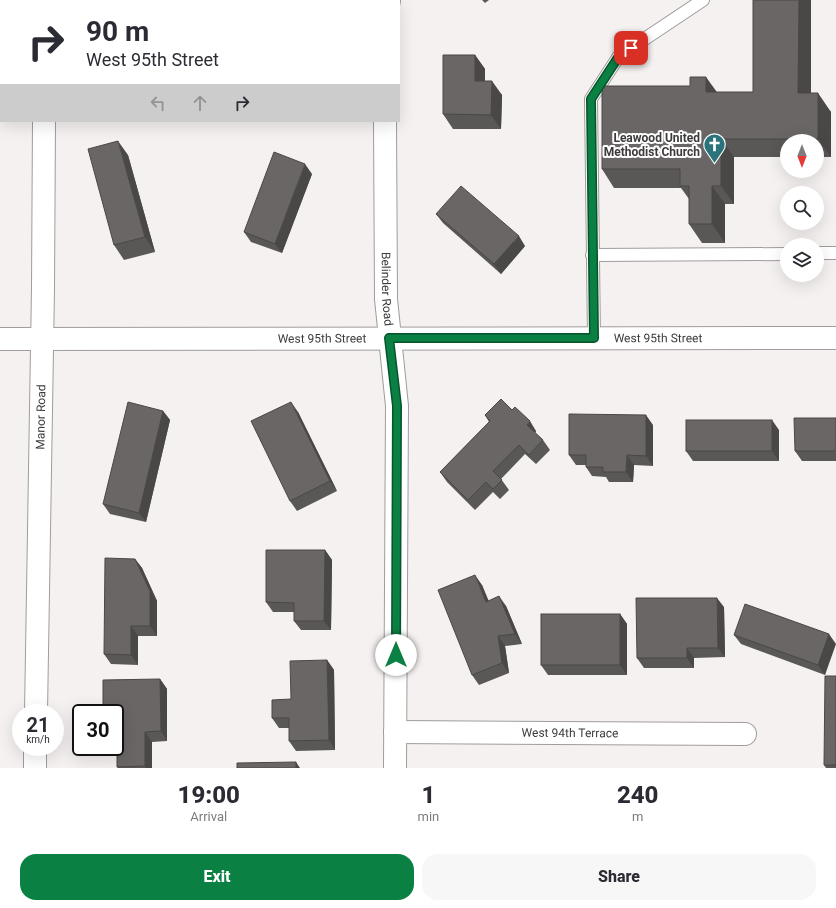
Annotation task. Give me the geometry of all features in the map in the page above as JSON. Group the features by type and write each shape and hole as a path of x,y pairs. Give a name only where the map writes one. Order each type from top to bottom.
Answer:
{"street":[{"name":"Manor Road","path":"36,704 43,288 44,122"},
{"name":"Belinder Road","path":"386,122 386,299 397,406 395,768"},
{"name":"West 95th Street","path":"0,339 836,338"},
{"name":"West 94th Terrace","path":"395,732 745,734"},
{"path":"35,756 35,768"}],"lane":[{"path":"594,338 591,99 619,56 703,0"},
{"path":"824,254 836,253"},
{"path":"592,255 780,254"}],"building":[{"path":"753,0 799,0 798,93 818,93 818,134 780,134 780,139 721,139 721,186 712,186 712,224 689,224 689,186 680,186 680,169 602,169 602,86 690,86 690,77 706,77 706,92 753,92"},
{"path":"443,55 475,55 475,81 492,81 491,115 443,114"},
{"path":"118,141 145,237 114,245 88,149"},
{"path":"274,152 305,164 275,244 244,232"},
{"path":"461,186 519,236 494,264 436,214"},
{"path":"501,399 512,410 515,407 530,421 527,425 543,440 529,455 519,445 493,471 502,480 493,489 486,482 468,500 440,472 490,421 485,415"},
{"path":"128,402 163,411 139,513 103,504"},
{"path":"291,402 330,481 290,501 251,421"},
{"path":"569,414 646,415 646,456 627,455 626,472 603,472 603,467 586,467 586,455 569,455"},
{"path":"794,418 836,418 836,451 795,451"},
{"path":"686,420 772,420 772,451 686,451"},
{"path":"266,550 325,550 324,621 294,621 294,603 266,602"},
{"path":"105,558 135,559 150,591 150,626 131,626 131,655 104,654"},
{"path":"475,575 486,602 499,596 515,634 498,636 502,663 472,675 438,590"},
{"path":"636,598 717,598 718,648 687,648 687,658 637,658"},
{"path":"745,604 829,634 818,665 734,635"},
{"path":"541,614 620,614 620,665 541,665"},
{"path":"327,660 329,740 289,741 289,718 272,718 272,700 291,699 290,661"},
{"path":"825,676 836,676 836,765 824,765"},
{"path":"160,679 161,731 145,732 145,766 117,767 117,756 124,756 124,704 103,704 103,680"},
{"path":"296,762 296,768 237,768 237,763"}],"place":[{"name":"Leawood United Methodist Church","path":"715,164"}],"route":[{"path":"396,655 397,406 389,338 594,338 591,99 619,56 631,48"}]}
